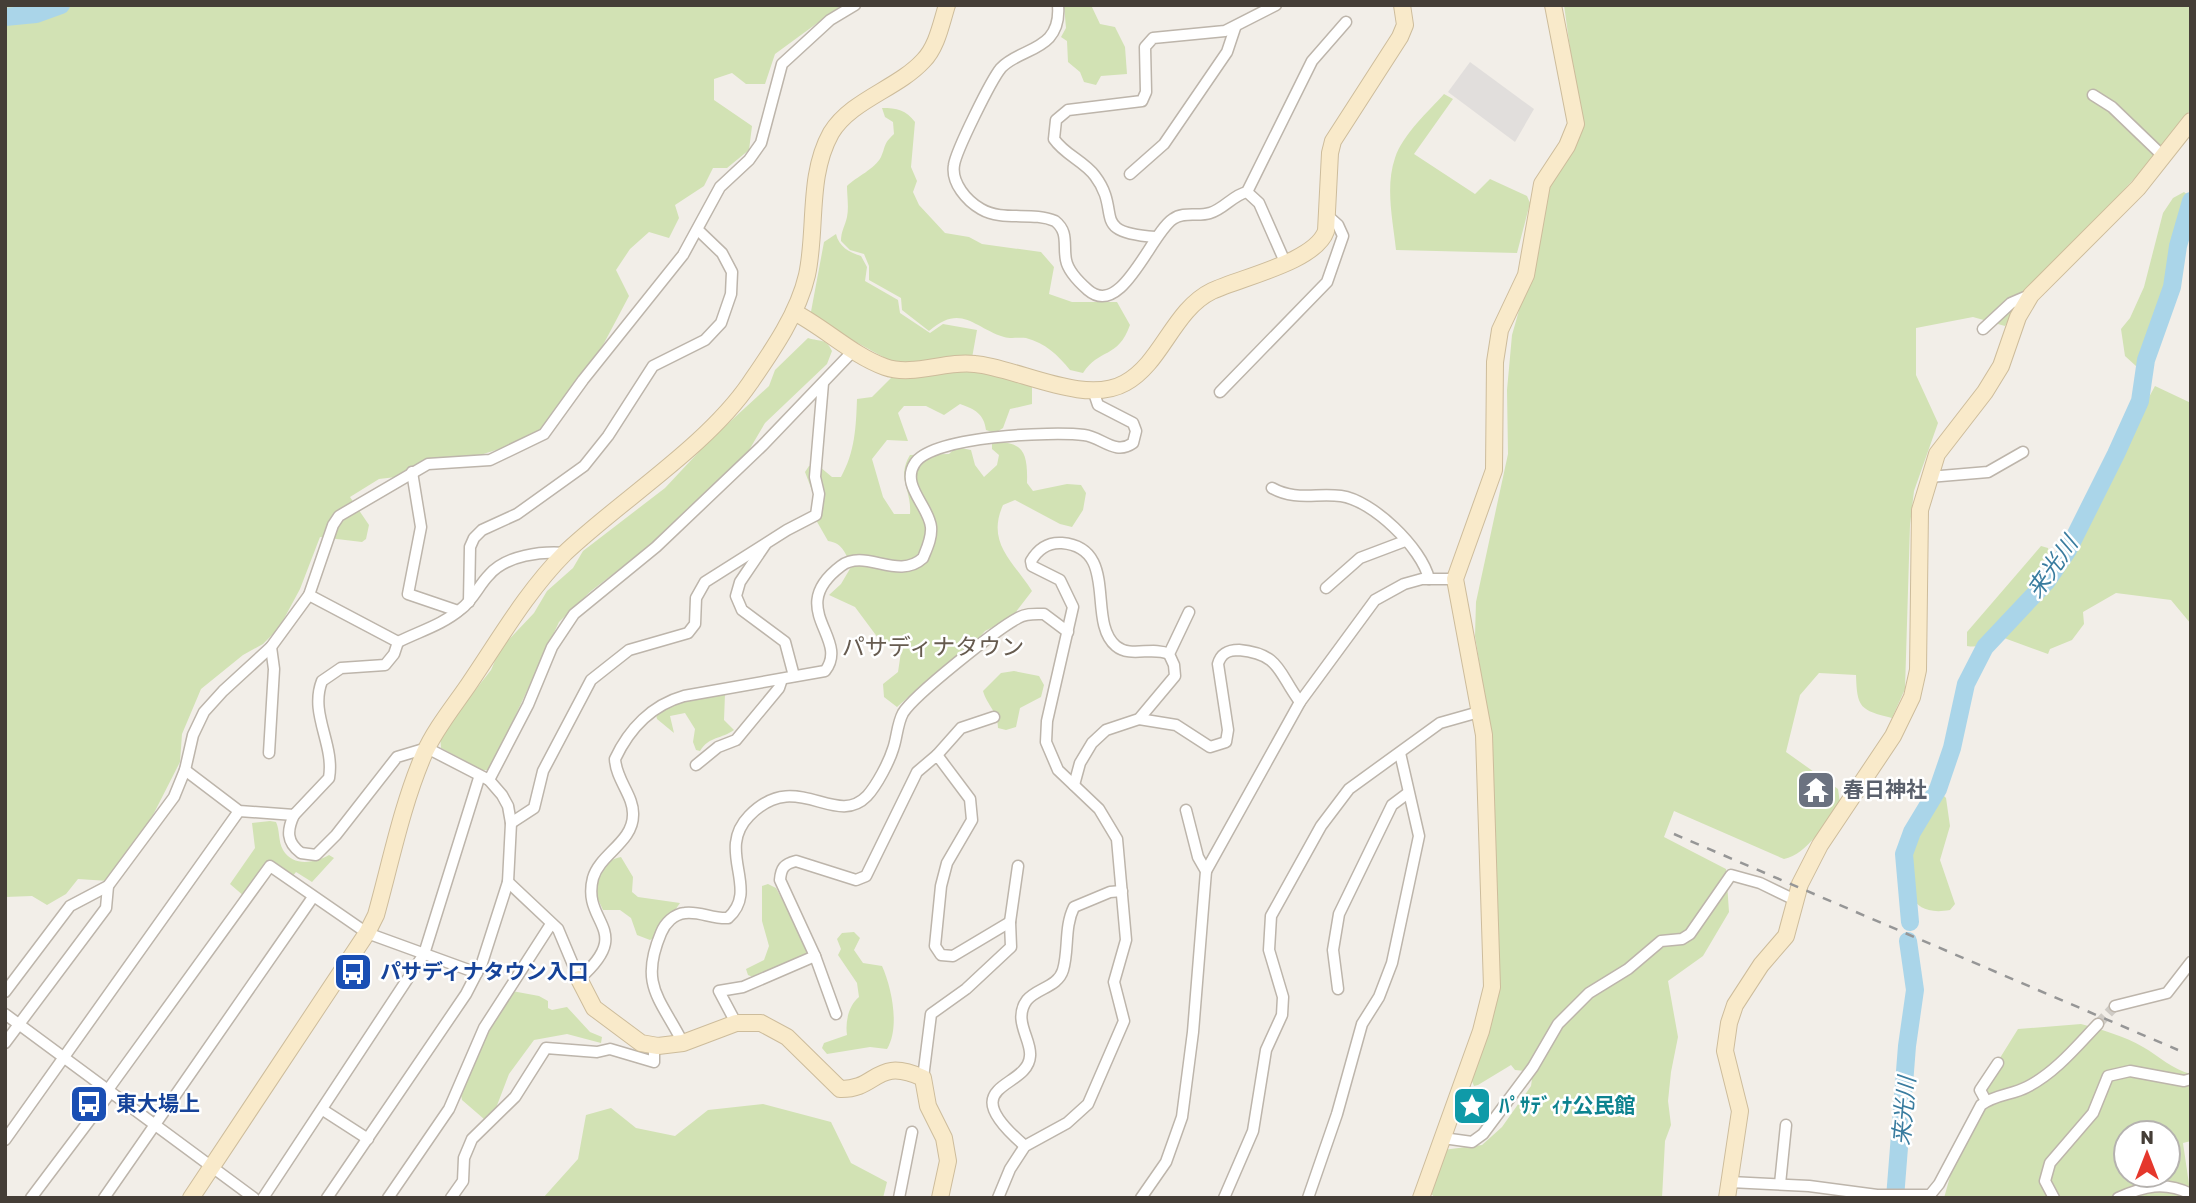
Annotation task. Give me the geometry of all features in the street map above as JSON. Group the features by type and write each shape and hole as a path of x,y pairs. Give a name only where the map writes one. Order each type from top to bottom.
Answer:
{"street":[{"path":"5,992 70,906 107,886 174,797 185,770 193,735 204,712 271,647 310,595 333,525 339,516 412,472 441,461 501,457 544,435 583,380 683,255 720,187 749,160 761,143 782,64 830,20 855,5"},
{"path":"1058,5 1057,21 1050,35 1033,51 999,70 954,167 958,185 971,202 991,213 1050,219 1060,225 1065,236 1067,265 1094,294 1102,296 1118,292 1156,237 1177,216 1208,214 1247,192 1312,61 1346,23"},
{"path":"1156,237 1126,235 1115,228 1095,176 1054,139 1056,120 1068,110 1142,101 1146,92 1144,47 1153,38 1235,28 1276,5"},
{"path":"793,312 828,331 854,350 896,369 975,364 1027,378 1093,390 1109,389 1133,377 1206,294 1310,253 1323,242 1328,216 1330,153 1333,141 1400,37 1405,25 1402,5"},
{"path":"1425,1195 1486,1016 1492,987 1487,782 1479,712 1455,579 1494,470 1495,362 1500,330 1526,275 1542,184 1567,146 1576,124 1553,5"},
{"path":"191,1198 367,933 376,915 410,793 427,748 521,607 566,553 729,409 749,385 793,312 807,274 815,190 824,147 834,129 850,113 924,60 936,40 944,6"},
{"path":"1130,174 1164,144 1227,52 1235,28"},
{"path":"2093,95 2112,107 2164,158"},
{"path":"2098,1024 2060,1062 2027,1087 1986,1101 1971,1121 1934,1193 1924,1197 1878,1196 1780,1184 1728,1190 1740,1111 1725,1051 1727,1030 1742,993 1786,936 1795,900 1820,845 1893,736 1912,697 1918,670 1920,510 1937,454 1985,392 2001,366 2018,317 2032,294 2138,188 2191,121"},
{"path":"1247,192 1259,203 1285,262"},
{"path":"1220,392 1327,282 1343,236 1338,225 1328,216"},
{"path":"469,602 470,547 474,538 482,530 517,514 584,467 608,436 653,366 705,340 721,323 731,294 732,272 722,253 698,230"},
{"path":"1983,329 2011,303 2032,294"},
{"path":"263,1198 425,954 484,779 528,705 562,628 594,596 656,547 854,350"},
{"path":"511,823 534,808 543,771 591,680 629,650 688,633 695,624 696,598 705,582 811,519 819,510 815,477 823,383"},
{"path":"579,979 601,959 605,944 604,925 592,897 593,878 597,868 632,824 633,809 615,767 619,752 641,719 666,701 825,671 833,658 831,642 817,617 818,598 843,564 853,561 908,568 923,558 931,525 915,493 911,474 913,464 922,454 957,442 1009,437 1080,434 1114,447 1122,448 1133,443 1136,431 1133,422 1098,405 1093,390"},
{"path":"1928,477 1988,472 2023,452"},
{"path":"412,472 421,527 408,594 458,611"},
{"path":"1272,488 1294,497 1339,495 1370,506 1421,560 1429,579"},
{"path":"1326,588 1360,558 1405,541"},
{"path":"766,544 740,582 736,596 742,610 785,642 794,676"},
{"path":"998,1198 1010,1169 1025,1146 1067,1123 1088,1104 1122,1030 1124,1013 1114,982 1126,940 1114,829 1052,761 1045,730 1073,607 1065,586 1053,575 1032,566 1031,561 1050,544 1076,546 1091,559 1097,571 1107,632 1115,645 1128,651 1155,650 1169,654 1175,676 1139,719"},
{"path":"310,595 398,642 426,631 458,611 469,602 488,576 510,561 549,552 566,553"},
{"path":"1141,1198 1166,1162 1182,1117 1193,1032 1206,872 1300,702 1376,600 1404,584 1429,579 1455,579"},
{"path":"1169,654 1189,612"},
{"path":"683,1043 654,993 650,978 653,952 663,928 674,916 691,913 728,918 739,908 742,895 734,853 737,830 750,814 773,799 787,794 836,807 854,804 867,796 893,750 902,715 923,692 1019,617 1044,614 1068,632"},
{"path":"327,1198 477,973 508,882 511,823 509,806 484,779 427,748 397,757 336,835 316,855 301,853 289,839 288,828 294,815 329,778 329,755 316,700 322,681 341,668 385,665 394,654 398,642"},
{"path":"269,753 274,682 271,647"},
{"path":"1074,786 1080,763 1092,743 1106,730 1139,719 1175,725 1210,747 1221,746 1226,742 1228,730 1219,664 1222,656 1232,650 1258,652 1272,659 1300,702"},
{"path":"696,765 718,747 736,740 779,688 782,679"},
{"path":"1224,1198 1253,1131 1266,1050 1282,1015 1283,997 1269,950 1271,916 1321,826 1349,789 1440,723 1479,712"},
{"path":"836,1014 815,956 780,880 781,870 787,863 796,861 856,880 866,876 918,772 961,728 994,717"},
{"path":"1308,1198 1337,1114 1362,1024 1379,998 1392,963 1419,836 1414,804 1408,793 1400,753"},
{"path":"937,755 970,799 972,820 947,863 941,886 936,947 941,955 953,956 1010,922"},
{"path":"185,770 239,811 294,815"},
{"path":"1338,989 1333,950 1339,914 1392,805 1408,793"},
{"path":"1186,810 1198,857 1206,872"},
{"path":"5,1140 239,811"},
{"path":"31,1198 270,866 367,933 477,973"},
{"path":"940,1198 948,1161 944,1138 928,1105 923,1078 931,1014 966,989 1010,947 1010,922 1018,866"},
{"path":"1443,1138 1472,1142 1483,1134 1533,1067 1558,1024 1590,993 1628,969 1654,945 1661,941 1682,939 1690,934 1731,875 1760,883 1795,900"},
{"path":"508,882 562,936 594,1008 641,1043 654,1046 683,1043 736,1023 750,1021 778,1030 840,1089 852,1089 881,1071 906,1070 923,1078"},
{"path":"5,1043 106,908 107,886"},
{"path":"1025,1146 1001,1125 993,1106 994,1097 1001,1087 1029,1062 1031,1053 1022,1030 1022,1012 1027,1000 1058,981 1063,971 1069,916 1074,908 1111,892 1122,891"},
{"path":"104,1198 313,897"},
{"path":"388,1198 449,1109 484,1028 551,924"},
{"path":"736,1023 719,991 743,987 815,956"},
{"path":"2115,1006 2167,993 2191,962"},
{"path":"5,1014 254,1198"},
{"path":"451,1198 463,1181 464,1158 472,1139 515,1097 546,1048 597,1052 610,1049 654,1062 654,1046"},
{"path":"1986,1101 1980,1090 1998,1062"},
{"path":"2054,1198 2045,1181 2050,1163 2093,1113 2108,1076 2130,1072 2184,1081 2191,1079"},
{"path":"323,1110 368,1139"},
{"path":"1780,1184 1786,1125"},
{"path":"899,1198 912,1132"},
{"path":"2118,1198 2141,1188 2161,1185 2176,1187 2191,1194"}],"green space":[{"path":"5,5 842,5 775,54 765,84 746,84 732,73 714,79 714,100 752,126 749,150 727,168 713,168 704,186 675,205 679,218 669,238 649,232 630,249 616,270 629,296 602,347 544,430 516,444 480,455 434,460 396,477 379,479 350,497 369,525 366,539 362,542 320,537 300,589 279,628 263,644 243,655 201,689 182,734 180,762 153,815 108,881 78,879 66,894 47,905 32,896 5,897"},
{"path":"1064,5 1091,5 1100,24 1115,27 1125,47 1127,74 1101,76 1096,85 1084,82 1080,72 1068,62 1067,41 1061,37 1066,28"},
{"path":"1564,5 2191,5 2191,109 2145,167 2069,249 2027,287 2005,326 1973,317 1916,328 1916,375 1938,423 1914,491 1910,525 1905,689 1892,718 1873,713 1862,706 1856,675 1819,673 1800,695 1786,752 1838,789 1840,803 1822,828 1801,851 1784,859 1674,811 1664,837 1726,869 1729,912 1703,956 1668,981 1678,1037 1668,1101 1671,1125 1665,1141 1662,1198 1436,1198 1427,1191 1443,1150 1482,1145 1502,1127 1531,1086 1532,1079 1525,1071 1515,1070 1511,1065 1478,1085 1474,1086 1471,1079 1491,1013 1491,735 1475,636 1476,602 1508,454 1507,390 1512,335 1531,268 1543,192 1568,125 1573,70"},
{"path":"1444,94 1453,99 1414,154 1475,194 1490,179 1527,196 1530,203 1517,253 1396,250 1390,192 1395,158 1410,132"},
{"path":"882,108 901,110 915,122 911,167 917,181 913,192 919,205 945,233 969,237 982,244 1041,252 1054,267 1049,294 1072,302 1117,302 1130,325 1114,349 1095,360 1083,373 1070,370 1056,355 1039,343 1026,338 1004,337 967,320 950,319 929,331 902,310 901,298 869,280 869,266 864,254 850,250 841,241 841,237 848,213 847,186 878,161 886,143 894,134 893,122 885,117"},
{"path":"2184,192 2188,195 2190,218 2175,252 2179,289 2170,304 2154,361 2136,366 2125,356 2121,329 2130,318 2144,287 2163,213 2173,198"},
{"path":"836,234 845,248 861,256 867,267 865,281 898,300 900,313 930,333 943,324 977,330 972,358 896,364 810,317 824,242"},
{"path":"808,338 828,344 832,351 827,364 765,423 745,457 642,552 591,591 559,622 490,770 482,770 441,748 440,735 491,670 500,649 534,613 547,591 573,568 583,551 665,488 710,440 769,386 775,370"},
{"path":"981,370 1032,386 1032,404 1010,409 1003,428 995,433 986,430 978,413 960,404 944,415 926,406 904,406 898,413 908,441 887,440 872,459 883,497 894,514 910,514 904,471 910,455 949,454 956,447 971,450 975,465 984,477 997,465 999,455 992,449 992,442 1011,444 1021,450 1025,456 1027,483 1033,491 1067,484 1081,485 1086,493 1083,510 1072,527 1060,524 1015,500 1003,505 998,530 1000,541 1010,561 1032,591 1012,617 985,631 964,655 940,669 897,707 884,697 883,684 898,672 901,652 878,638 855,607 829,595 841,584 851,567 843,550 828,541 812,513 816,501 805,472 809,466 820,467 832,477 841,477 852,449 857,399 872,397 894,375"},
{"path":"2155,386 2191,403 2191,624 2171,600 2116,593 2083,612 2084,624 2072,640 2050,649 2048,654 1996,635 2016,609 1983,643 1967,646 1967,632 2041,546 2048,548 2050,556 2041,567 2032,588 2058,554 2065,553"},
{"path":"1014,671 1039,676 1044,685 1041,697 1020,708 1016,727 1006,730 998,728 996,717 983,691 1001,673"},
{"path":"715,692 725,694 724,720 734,730 707,743 700,751 696,750 693,742 695,729 685,713 670,716 674,733 657,719 655,711 668,703"},
{"path":"1942,794 1946,798 1950,826 1940,860 1955,904 1950,910 1928,910 1915,901 1909,886 1909,867 1922,825"},
{"path":"276,822 281,847 292,859 304,862 329,855 334,858 312,882 296,872 292,877 269,862 245,897 230,884 255,848 252,823"},
{"path":"621,857 633,877 632,892 638,897 680,903 657,936 650,940 637,935 631,918 620,910 603,910 595,893 602,870"},
{"path":"768,884 776,888 808,948 806,955 755,978 748,975 746,969 764,960 769,946 762,921 762,886"},
{"path":"854,932 860,938 854,950 863,963 882,966 886,975 894,1019 891,1040 887,1049 870,1047 827,1054 822,1048 824,1043 847,1035 848,1014 859,997 857,983 838,955 841,949 837,939 842,933"},
{"path":"512,991 539,996 548,1001 548,1008 552,1010 567,1007 590,1032 602,1037 601,1043 567,1034 534,1040 509,1074 496,1108 484,1119 462,1100 461,1095 487,1028"},
{"path":"2081,1024 2128,1040 2191,1074 2191,1141 2183,1143 2191,1198 1944,1198 1953,1166 1977,1111 1980,1090 2018,1029"},
{"path":"763,1104 831,1122 851,1163 887,1182 883,1198 543,1198 578,1159 586,1115 611,1108 636,1128 675,1136 708,1110"}],"shaded area":[{"path":"1470,62 1534,109 1515,142 1448,92"}],"waterway":[{"path":"5,17 36,14 61,5"},
{"name":"来光川","path":"1910,922 1904,854 1912,832 1938,789 1952,748 1966,684 1985,647 2047,581 2068,550 2116,454 2140,401 2146,360 2172,287 2178,246 2191,201"},
{"name":"来光川","path":"1895,1198 1907,1046 1915,990 1908,941"}],"tunnel":[{"path":"2098,1024 2115,1006"}],"railway":[{"path":"1674,834 2178,1050"}],"place":[{"name":"春日神社","path":"1816,790"},
{"name":"パサディナタウン入口","path":"353,972"},
{"name":"東大場上","path":"89,1104"},
{"name":"ﾊﾟｻﾃﾞｨﾅ公民館","path":"1472,1106"}],"district":[{"name":"パサディナタウン","path":"933,647"}]}
